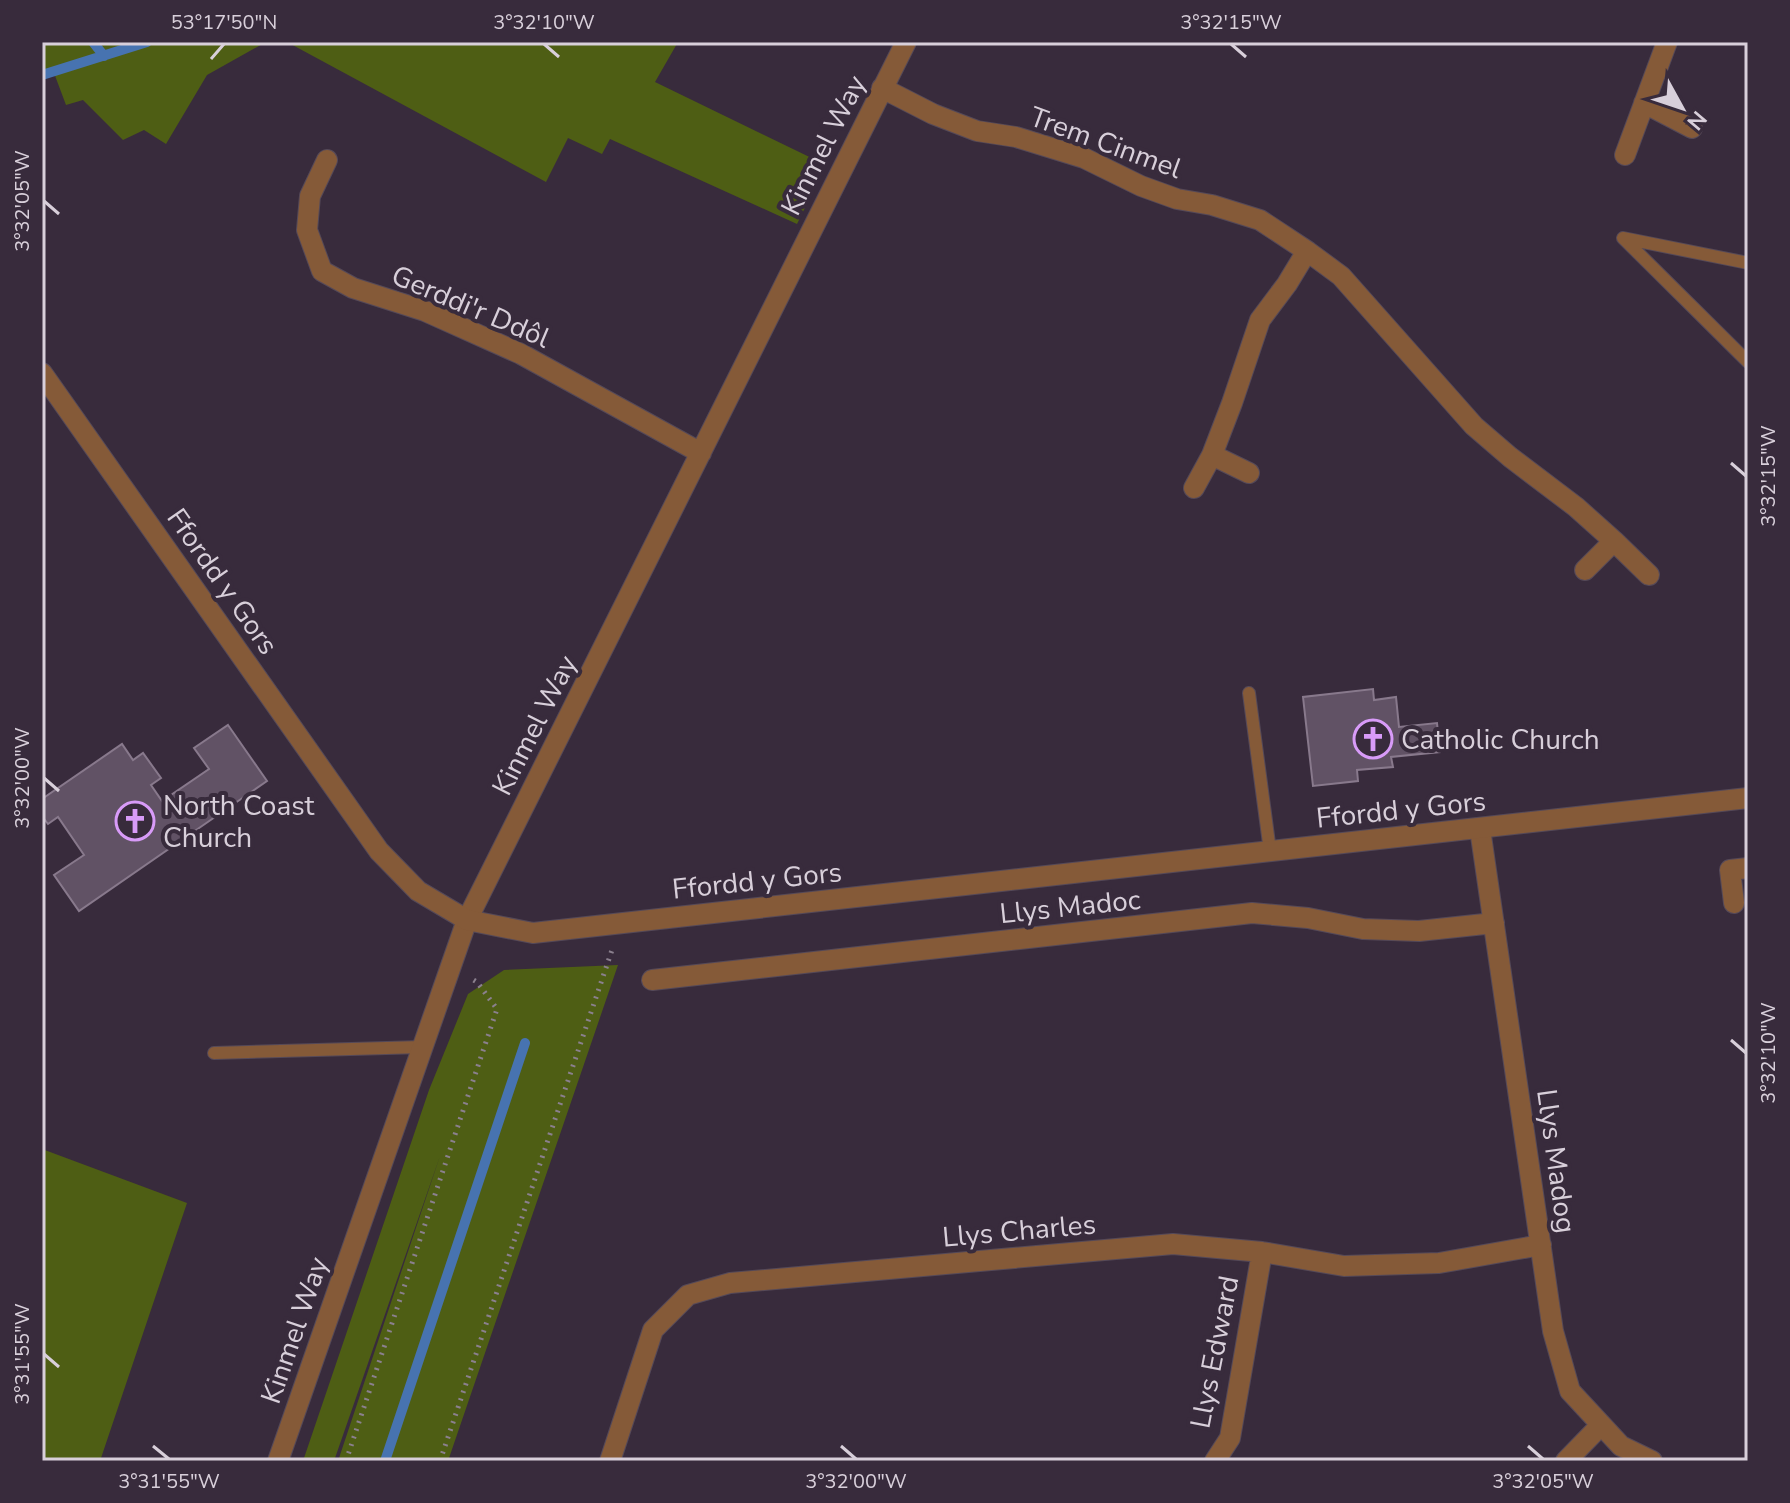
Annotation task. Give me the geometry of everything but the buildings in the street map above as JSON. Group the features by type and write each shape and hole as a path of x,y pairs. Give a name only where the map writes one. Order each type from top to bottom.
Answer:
{"street":[{"name":"Kinmel Way","path":"278,1461 467,920 906,42"},
{"path":"1625,155 1667,42"},
{"name":"Trem Cinmel","path":"882,88 933,114 977,131 1016,137 1057,149 1177,199 1212,205 1260,220 1341,276 1474,426 1576,507 1649,575"},
{"path":"1644,103 1692,128"},
{"name":"Gerddi'r Ddôl","path":"327,160 310,196 307,230 322,271 353,288 425,311 521,354 701,453"},
{"path":"1194,488 1212,455 1260,320 1307,251"},
{"name":"Ffordd y Gors","path":"42,373 379,851 418,891 467,920 533,933 1748,798"},
{"path":"1212,455 1249,473"},
{"path":"1585,570 1614,541"},
{"name":"Llys Madog","path":"1480,829 1553,1331 1570,1391 1621,1446 1652,1461"},
{"path":"1734,903 1730,870 1748,868"},
{"name":"Llys Madoc","path":"652,980 1252,913 1308,918 1363,929 1419,931 1494,923"},
{"name":"Llys Charles","path":"610,1461 653,1330 688,1295 730,1283 1173,1244 1262,1252 1344,1266 1439,1263 1541,1245"},
{"name":"Llys Edward","path":"1215,1461 1230,1438 1262,1252"},
{"path":"1566,1461 1601,1425"}],"lane":[{"path":"1748,263 1623,238 1748,362"},
{"path":"1249,693 1270,851"},
{"path":"214,1053 422,1047"}],"path":[{"path":"440,1461 621,923"},
{"path":"346,1461 497,1009 477,982 452,964"}],"green space":[{"path":"42,42 266,42 207,75 166,144 144,130 123,140 83,100 66,105 54,73 42,76"},
{"path":"287,42 678,42 655,82 826,165 797,224 610,139 602,154 568,138 546,182"},
{"path":"618,965 448,1461 338,1461 440,1156 334,1461 303,1461 429,1090 468,994 504,970"},
{"path":"42,1149 187,1203 100,1461 42,1461"}],"waterway":[{"path":"93,42 104,56"},
{"path":"42,75 147,42"},
{"path":"385,1461 525,1043"}],"place":[{"name":"Catholic Church","path":"1373,739"},
{"name":"North Coast Church","path":"135,821"}]}
